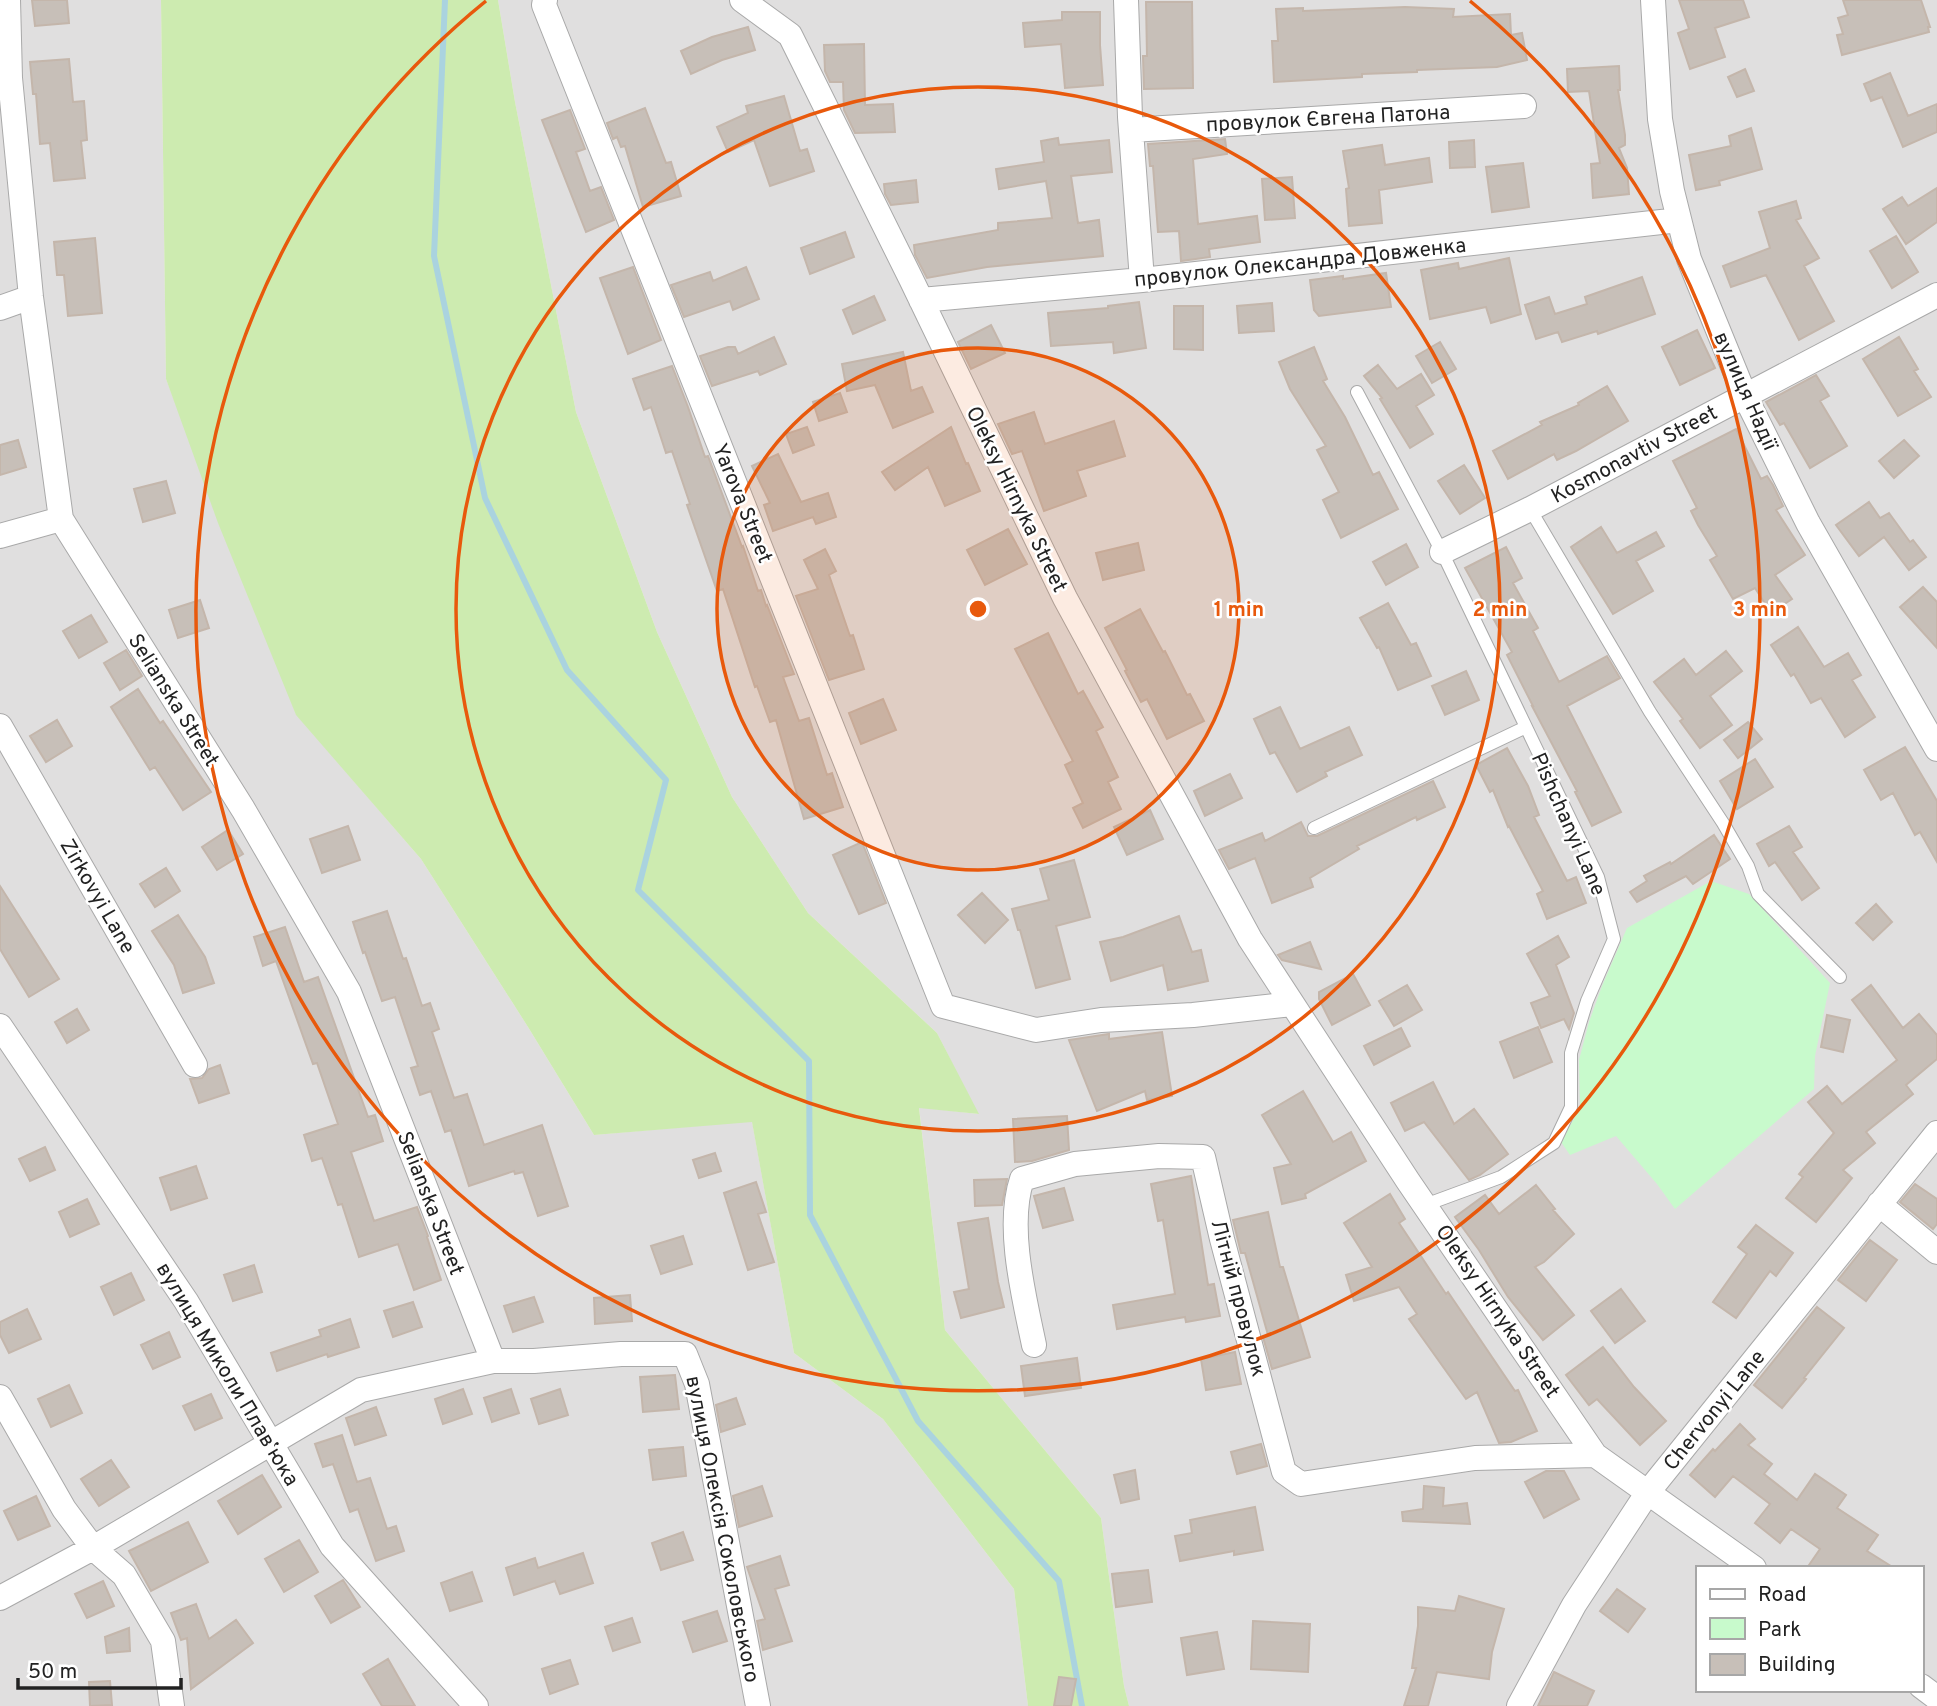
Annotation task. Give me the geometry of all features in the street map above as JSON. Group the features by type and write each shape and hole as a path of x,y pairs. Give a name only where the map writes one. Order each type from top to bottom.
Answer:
{"street":[{"name":"Selianska Street","path":"8,0 5,80 61,519 243,809 349,992 493,1361"},
{"name":"Yarova Street","path":"545,0 549,18 943,1006 1036,1030 1101,1020 1193,1015 1292,1004"},
{"name":"Oleksy Hirnyka Street","path":"742,0 790,35 1065,598 1250,939 1425,1205 1595,1455 1752,1566"},
{"path":"1126,0 1131,130 1142,279"},
{"name":"вулиця Надії","path":"1653,0 1660,119 1672,191 1689,259 1745,396 1808,523 1937,749"},
{"name":"провулок Євгена Патона","path":"1131,130 1524,106"},
{"name":"провулок Олександра Довженка","path":"921,300 1142,279 1679,220"},
{"name":"Kosmonavtiv Street","path":"1442,552 1530,509 1937,295"},
{"path":"0,307 31,297"},
{"path":"0,536 61,519"},
{"name":"Zirkovyi Lane","path":"0,726 195,1065"},
{"name":"вулиця Миколи Плавʼюка","path":"0,1026 186,1301 332,1546 476,1706"},
{"name":"Chervonyi Lane","path":"1519,1706 1574,1605 1648,1492 1937,1133"},
{"name":"Літній провулок","path":"1034,1345 1021,1279 1016,1226 1017,1194 1022,1179 1075,1164 1159,1156 1203,1157 1222,1240 1284,1472 1301,1484 1475,1458 1595,1455"},
{"path":"1879,1204 1937,1252"},
{"name":"вулиця Олексія Соколовського","path":"493,1361 534,1361 621,1353 685,1354 697,1384 758,1706"},
{"path":"0,1598 93,1548 361,1390 493,1361"},
{"path":"0,1396 64,1509 93,1548 124,1575 163,1641 172,1706"}],"lane":[{"name":"Pishchanyi Lane","path":"1357,392 1442,552 1598,877 1614,939 1587,1001 1571,1053 1571,1107 1554,1143 1501,1177 1425,1205"},
{"path":"1530,509 1650,712 1723,822 1748,866 1758,894 1840,977"},
{"name":"Pishchanyi Lane","path":"1314,828 1526,727"}],"shaded area":[{"path":"0,0 161,0 166,379 296,714 421,859 594,1135 752,1121 794,1353 883,1419 1014,1589 1028,1706 0,1706"},
{"path":"498,0 1937,0 1937,1706 1129,1706 1101,1518 945,1330 919,1107 978,1114 937,1033 808,913 732,797 657,632 576,412 515,102"}],"green space":[{"path":"161,0 498,0 515,102 576,412 657,632 732,797 808,913 937,1033 979,1114 919,1108 945,1330 1101,1518 1129,1706 1028,1706 1014,1589 883,1419 794,1353 752,1122 594,1135 421,859 296,715 218,523 166,379"},
{"path":"1711,881 1749,894 1830,983 1815,1056 1814,1089 1675,1209 1616,1136 1570,1155 1561,1142 1580,1108 1579,1060 1589,1022 1627,928"}],"building":[{"path":"32,0 67,0 69,23 35,26"},
{"path":"1679,0 1743,0 1749,17 1715,28 1725,57 1690,69 1678,33 1689,29"},
{"path":"1843,0 1921,0 1930,27 1929,32 1842,55 1837,35 1843,34 1838,18 1848,15"},
{"path":"1146,2 1192,2 1193,88 1144,89 1143,56 1147,56"},
{"path":"1405,7 1454,9 1453,17 1510,14 1511,35 1522,33 1527,60 1497,67 1417,70 1362,74 1362,77 1274,82 1272,41 1278,41 1276,9 1303,8 1303,11"},
{"path":"1062,12 1100,12 1103,85 1065,88 1061,44 1025,47 1023,23 1062,20"},
{"path":"748,27 755,50 722,60 691,74 681,51 712,37"},
{"path":"864,44 865,105 893,104 895,132 855,133 844,110 843,82 830,82 825,71 824,45"},
{"path":"69,59 73,102 84,101 87,140 81,141 85,178 54,181 50,143 40,144 30,62"},
{"path":"1619,66 1618,90 1625,145 1619,148 1627,168 1629,194 1593,198 1591,164 1600,163 1589,91 1568,92 1567,69"},
{"path":"1745,69 1754,91 1737,97 1728,77"},
{"path":"1890,73 1908,116 1937,104 1937,132 1903,147 1882,97 1871,101 1864,84"},
{"path":"784,96 800,151 807,149 814,171 770,186 754,140 728,152 717,127 748,113 746,106"},
{"path":"645,108 666,163 671,162 681,196 643,207 625,146 621,147 617,137 613,139 607,123"},
{"path":"570,110 585,149 576,152 590,191 601,187 614,220 586,232 542,120"},
{"path":"1751,128 1762,169 1719,181 1720,185 1696,190 1689,155 1731,146 1729,136"},
{"path":"1058,138 1059,145 1109,140 1112,172 1071,176 1078,223 1099,220 1103,256 987,267 927,278 915,255 914,245 998,230 998,223 1052,218 1046,181 999,189 996,169 1044,162 1041,141"},
{"path":"1225,139 1227,154 1193,159 1198,224 1257,216 1260,242 1209,249 1210,257 1181,261 1179,231 1158,232 1153,166 1150,166 1148,144"},
{"path":"1474,140 1475,167 1450,168 1449,142"},
{"path":"1382,145 1385,165 1429,158 1432,182 1379,190 1382,223 1349,226 1346,189 1349,188 1343,151"},
{"path":"1523,163 1529,207 1492,212 1486,167"},
{"path":"1292,177 1295,218 1265,220 1262,179"},
{"path":"916,180 918,202 891,205 885,194 884,184"},
{"path":"1937,188 1937,222 1906,244 1883,209 1902,197 1908,206"},
{"path":"1796,201 1801,218 1796,220 1819,258 1804,266 1834,321 1799,340 1766,275 1731,287 1723,266 1770,248 1759,212"},
{"path":"845,232 854,257 810,274 801,248"},
{"path":"1896,236 1918,272 1892,288 1870,251"},
{"path":"95,238 102,313 68,316 64,275 57,275 54,242"},
{"path":"1509,258 1521,314 1491,323 1486,307 1430,319 1421,270 1458,263 1459,269"},
{"path":"633,267 661,340 628,354 600,278"},
{"path":"746,267 759,299 733,310 730,301 684,317 671,285 710,272 713,281"},
{"path":"1386,273 1391,307 1319,316 1314,310 1310,280"},
{"path":"1642,277 1655,314 1598,334 1597,331 1562,342 1558,332 1536,339 1525,305 1549,297 1555,314 1587,304 1585,297"},
{"path":"874,296 885,320 853,334 843,310"},
{"path":"1139,302 1146,348 1114,353 1113,342 1051,346 1048,313 1108,308"},
{"path":"1272,303 1274,331 1239,333 1237,306"},
{"path":"1174,306 1203,306 1203,350 1174,349"},
{"path":"991,325 1005,353 971,369 958,342"},
{"path":"1697,330 1715,368 1680,385 1662,347"},
{"path":"774,337 786,364 760,375 758,371 712,386 700,356 728,347 735,347 738,354"},
{"path":"1899,337 1918,369 1914,371 1931,397 1898,416 1863,359"},
{"path":"1440,342 1456,369 1432,383 1416,356"},
{"path":"1314,347 1327,379 1323,381 1345,417 1373,475 1379,472 1398,509 1341,538 1323,500 1339,492 1317,450 1326,446 1290,389 1279,362"},
{"path":"903,352 911,391 922,387 933,412 893,428 875,385 847,391 842,364"},
{"path":"1378,365 1397,389 1421,374 1434,395 1416,406 1433,434 1410,448 1380,399 1382,398 1364,376"},
{"path":"672,366 758,591 761,590 794,674 783,677 799,721 809,718 827,775 832,773 843,807 804,819 776,720 770,722 757,686 755,687 723,589 717,591 687,505 690,504 672,451 666,453 651,407 644,410 633,379"},
{"path":"1816,375 1829,396 1820,401 1847,446 1810,468 1784,423 1780,425 1766,402"},
{"path":"1607,386 1628,421 1576,451 1557,460 1554,454 1508,479 1493,451 1542,425 1540,422 1579,405 1578,403"},
{"path":"840,393 847,412 819,421 813,402"},
{"path":"1034,412 1045,444 1114,421 1125,456 1077,471 1086,496 1044,511 1022,451 1012,454 998,424"},
{"path":"807,427 814,445 793,453 786,434"},
{"path":"951,427 980,491 945,506 928,467 895,490 882,472"},
{"path":"1736,429 1761,479 1767,476 1773,485 1783,506 1776,510 1805,555 1775,575 1792,599 1771,613 1755,588 1733,599 1710,560 1717,556 1691,511 1697,508 1673,461"},
{"path":"18,440 26,467 0,475 0,445"},
{"path":"1904,440 1919,456 1894,478 1879,461"},
{"path":"778,454 801,502 828,493 836,517 816,524 813,517 773,531 764,505 770,503 752,466"},
{"path":"1464,465 1485,498 1460,514 1438,481"},
{"path":"166,481 175,513 143,522 134,489"},
{"path":"1869,502 1880,518 1889,513 1910,542 1913,540 1926,557 1909,570 1884,537 1859,556 1836,525"},
{"path":"1601,527 1617,553 1656,532 1664,546 1636,561 1653,591 1613,614 1571,547"},
{"path":"1008,529 1027,564 985,585 967,550"},
{"path":"1138,543 1144,570 1103,580 1096,553"},
{"path":"1406,544 1418,567 1386,585 1373,562"},
{"path":"1506,547 1522,578 1513,583 1538,628 1533,631 1559,682 1607,656 1620,678 1567,706 1621,812 1592,826 1575,792 1577,791 1507,655 1512,652 1465,568"},
{"path":"825,549 836,571 829,575 864,669 829,680 796,596 818,589 804,560"},
{"path":"1923,587 1937,602 1937,648 1900,607"},
{"path":"200,600 209,628 178,638 169,610"},
{"path":"1388,603 1411,645 1416,643 1431,676 1398,690 1379,647 1377,648 1360,618"},
{"path":"1140,609 1204,721 1167,739 1147,699 1141,702 1105,628"},
{"path":"91,615 107,642 79,658 63,631"},
{"path":"1798,627 1824,667 1848,653 1861,675 1852,680 1875,717 1845,737 1821,698 1811,703 1794,674 1791,676 1771,645"},
{"path":"1048,633 1078,694 1083,691 1103,727 1096,731 1118,777 1108,782 1121,809 1083,828 1073,808 1083,803 1065,765 1073,761 1015,649"},
{"path":"126,650 142,676 120,690 104,663"},
{"path":"1726,651 1742,671 1710,696 1732,725 1700,748 1680,721 1683,719 1654,682 1684,659 1696,675"},
{"path":"1466,671 1479,700 1445,715 1432,686"},
{"path":"138,689 211,792 183,810 155,767 150,770 111,707"},
{"path":"883,699 896,730 861,744 849,713"},
{"path":"1280,707 1300,749 1349,727 1362,755 1325,772 1327,776 1297,792 1275,752 1270,754 1254,719"},
{"path":"57,720 72,746 46,762 30,736"},
{"path":"1748,722 1762,739 1738,758 1724,740"},
{"path":"1905,747 1937,801 1937,862 1920,832 1915,835 1893,793 1881,800 1864,770"},
{"path":"1507,748 1528,786 1539,815 1534,817 1567,881 1576,877 1586,903 1547,919 1537,894 1543,891 1508,827 1493,790 1490,792 1476,765"},
{"path":"1755,759 1773,787 1737,809 1720,781"},
{"path":"1230,774 1242,798 1205,816 1194,791"},
{"path":"1433,781 1445,807 1417,820 1416,817 1357,846 1359,849 1310,878 1313,887 1272,903 1255,858 1229,869 1219,850 1262,833 1265,841 1301,822 1308,836 1317,836"},
{"path":"1150,810 1163,839 1127,855 1114,827"},
{"path":"348,826 360,860 322,873 310,839"},
{"path":"1789,826 1802,847 1793,852 1819,888 1802,900 1775,862 1769,866 1757,844"},
{"path":"228,830 243,854 217,870 202,847"},
{"path":"1714,835 1730,859 1693,884 1686,876 1637,902 1630,892 1647,881 1644,876 1670,862 1671,864"},
{"path":"862,842 886,903 859,914 833,855"},
{"path":"1074,860 1090,917 1056,926 1070,979 1036,988 1012,909 1049,900 1040,869"},
{"path":"166,868 180,891 155,907 140,884"},
{"path":"0,886 59,979 29,997 0,949"},
{"path":"982,893 1008,920 985,943 958,915"},
{"path":"1876,904 1892,922 1873,940 1856,923"},
{"path":"387,911 422,1006 430,1003 439,1029 432,1032 454,1098 467,1094 484,1145 542,1125 568,1206 538,1216 523,1172 515,1174 514,1171 469,1186 451,1130 445,1132 431,1091 420,1095 411,1068 418,1066 395,997 382,1001 353,922"},
{"path":"178,915 205,957 214,983 183,993 174,965 152,931"},
{"path":"1179,916 1192,952 1201,950 1208,981 1168,990 1163,965 1111,981 1100,942 1123,937"},
{"path":"285,927 304,982 318,977 368,1117 375,1115 383,1141 351,1152 374,1221 417,1207 441,1280 414,1290 398,1244 359,1257 342,1204 338,1205 322,1158 312,1161 304,1135 338,1124 276,961 263,966 254,937"},
{"path":"1558,936 1569,957 1556,965 1574,1013 1569,1029 1564,1019 1541,1028 1531,1003 1550,996 1527,954"},
{"path":"1310,942 1321,969 1282,960 1278,955"},
{"path":"1353,974 1370,1005 1332,1025 1319,999 1319,992"},
{"path":"1407,985 1422,1010 1394,1026 1379,1001"},
{"path":"1871,985 1903,1028 1919,1014 1937,1035 1937,1059 1906,1085 1913,1094 1866,1132 1875,1143 1843,1170 1852,1178 1816,1222 1786,1198 1803,1177 1799,1174 1834,1133 1808,1102 1827,1086 1842,1104 1897,1060 1852,1000"},
{"path":"77,1009 89,1030 67,1043 55,1022"},
{"path":"1827,1015 1850,1020 1843,1052 1821,1047"},
{"path":"1538,1027 1552,1062 1514,1078 1500,1042"},
{"path":"1401,1028 1410,1046 1374,1065 1364,1046"},
{"path":"1162,1032 1172,1096 1147,1100 1145,1091 1097,1111 1069,1040 1109,1034 1109,1039"},
{"path":"220,1065 229,1093 199,1103 190,1079 202,1078 209,1069"},
{"path":"1433,1082 1454,1124 1474,1109 1508,1154 1469,1180 1424,1122 1405,1131 1391,1103"},
{"path":"1303,1091 1333,1142 1351,1132 1366,1161 1305,1194 1306,1198 1282,1204 1274,1168 1291,1164 1262,1115"},
{"path":"1067,1116 1069,1150 1032,1161 1015,1162 1013,1119"},
{"path":"45,1147 55,1170 30,1181 19,1159"},
{"path":"715,1153 721,1171 699,1178 693,1160"},
{"path":"196,1166 207,1198 171,1210 160,1178"},
{"path":"1191,1176 1208,1285 1214,1284 1220,1316 1186,1322 1185,1317 1117,1329 1113,1305 1175,1294 1163,1220 1158,1221 1151,1184"},
{"path":"1007,1179 1002,1205 975,1206 974,1180"},
{"path":"756,1182 766,1212 758,1214 774,1262 748,1270 724,1193"},
{"path":"1915,1184 1937,1199 1937,1224 1933,1229 1900,1202"},
{"path":"1536,1185 1574,1234 1535,1267 1574,1315 1543,1340 1508,1297 1455,1217 1485,1195 1499,1214"},
{"path":"1064,1188 1073,1220 1043,1228 1034,1196"},
{"path":"1390,1194 1405,1219 1399,1223 1515,1391 1518,1390 1537,1431 1511,1442 1499,1443 1477,1392 1466,1399 1409,1319 1417,1314 1399,1287 1354,1301 1346,1275 1372,1267 1344,1223"},
{"path":"87,1199 99,1224 70,1237 59,1212"},
{"path":"1268,1212 1280,1267 1283,1267 1310,1357 1272,1369 1263,1337 1268,1335 1233,1220"},
{"path":"988,1218 1004,1307 961,1318 954,1292 969,1289 958,1223"},
{"path":"1756,1225 1793,1253 1776,1276 1770,1271 1736,1318 1713,1302 1747,1254 1738,1247"},
{"path":"683,1236 692,1264 661,1274 651,1246"},
{"path":"1870,1240 1897,1260 1866,1301 1838,1280"},
{"path":"254,1265 262,1292 233,1301 224,1275"},
{"path":"131,1273 144,1300 114,1315 101,1287"},
{"path":"1621,1289 1645,1321 1615,1343 1591,1311"},
{"path":"630,1295 632,1321 595,1324 594,1298"},
{"path":"534,1297 543,1322 513,1332 504,1306"},
{"path":"413,1302 422,1327 393,1337 384,1311"},
{"path":"1817,1307 1844,1328 1782,1408 1754,1385"},
{"path":"27,1309 41,1339 9,1353 0,1335 0,1322"},
{"path":"350,1319 359,1347 328,1357 327,1354 277,1371 271,1353 321,1336 319,1330"},
{"path":"169,1332 180,1357 153,1369 141,1345"},
{"path":"1603,1347 1634,1387 1666,1421 1640,1445 1597,1399 1589,1405 1566,1375"},
{"path":"1235,1352 1241,1384 1206,1390 1201,1359"},
{"path":"1077,1358 1081,1388 1025,1396 1021,1366"},
{"path":"675,1375 679,1409 643,1412 640,1377"},
{"path":"69,1385 82,1413 51,1427 38,1399"},
{"path":"463,1389 472,1414 443,1424 435,1399"},
{"path":"511,1389 519,1413 492,1422 484,1398"},
{"path":"560,1389 568,1415 539,1424 531,1399"},
{"path":"211,1394 222,1418 195,1430 183,1406"},
{"path":"736,1398 745,1424 721,1432 716,1405"},
{"path":"376,1407 386,1435 355,1445 346,1418"},
{"path":"1740,1424 1755,1439 1748,1445 1772,1464 1764,1474 1797,1500 1815,1474 1846,1495 1837,1508 1878,1535 1867,1551 1891,1566 1808,1566 1820,1549 1791,1529 1780,1543 1755,1523 1770,1504 1733,1476 1715,1497 1690,1475 1713,1449 1715,1451"},
{"path":"342,1435 357,1482 370,1478 387,1529 396,1526 404,1551 376,1561 358,1509 350,1512 333,1464 323,1467 315,1444"},
{"path":"1261,1444 1267,1466 1237,1474 1231,1452"},
{"path":"683,1447 686,1476 653,1480 649,1450"},
{"path":"111,1460 129,1487 99,1506 81,1479"},
{"path":"1135,1470 1139,1499 1121,1503 1114,1475"},
{"path":"1546,1471 1564,1471 1579,1499 1544,1518 1525,1482"},
{"path":"262,1475 281,1507 238,1534 218,1501"},
{"path":"762,1486 772,1516 739,1527 733,1496"},
{"path":"1424,1486 1444,1488 1443,1506 1467,1503 1470,1524 1403,1521 1402,1512 1423,1509"},
{"path":"36,1496 50,1526 18,1540 4,1511"},
{"path":"1255,1507 1263,1550 1234,1555 1234,1551 1180,1561 1175,1536 1192,1533 1190,1520"},
{"path":"188,1522 208,1562 151,1591 129,1551"},
{"path":"683,1532 693,1560 661,1570 652,1543"},
{"path":"299,1540 318,1572 284,1592 265,1559"},
{"path":"583,1553 593,1583 560,1594 555,1581 514,1595 506,1568 535,1558 538,1568"},
{"path":"780,1556 789,1585 775,1589 792,1641 763,1650 757,1621 765,1619 747,1567"},
{"path":"1148,1570 1152,1602 1116,1607 1112,1574"},
{"path":"472,1572 482,1601 450,1611 441,1583"},
{"path":"343,1580 360,1607 331,1623 315,1596"},
{"path":"103,1581 114,1606 87,1618 75,1594"},
{"path":"1617,1589 1645,1609 1628,1632 1600,1611"},
{"path":"1459,1596 1504,1609 1492,1652 1489,1679 1437,1672 1428,1706 1404,1706 1416,1668 1412,1668 1418,1607 1455,1611"},
{"path":"196,1604 209,1639 236,1620 253,1643 191,1689 187,1638 181,1640 171,1613"},
{"path":"717,1611 727,1641 693,1652 683,1622"},
{"path":"632,1618 640,1642 613,1651 605,1627"},
{"path":"1253,1621 1310,1624 1308,1672 1251,1669"},
{"path":"129,1628 130,1651 107,1653 105,1637"},
{"path":"1217,1632 1224,1669 1187,1675 1181,1638"},
{"path":"388,1659 415,1706 382,1706 363,1674"},
{"path":"570,1660 578,1684 550,1694 542,1669"},
{"path":"1554,1672 1594,1691 1587,1706 1538,1706"},
{"path":"1059,1677 1076,1679 1071,1706 1054,1706"},
{"path":"110,1681 112,1705 90,1706 89,1682"}],"waterway":[{"path":"445,0 434,256 485,498 567,670 666,780 638,890 809,1061 810,1215 918,1421 1059,1581 1082,1706"}]}
